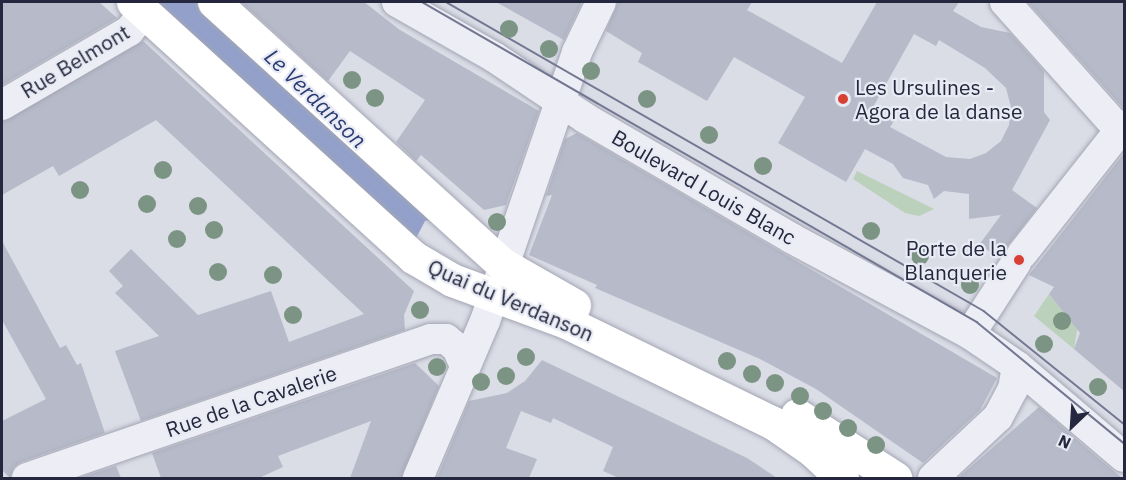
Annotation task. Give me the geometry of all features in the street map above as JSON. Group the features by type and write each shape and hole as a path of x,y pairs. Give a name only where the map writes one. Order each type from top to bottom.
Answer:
{"main road":[{"name":"Quai du Verdanson","path":"214,2 498,279 575,327 773,423 812,450 842,478"},
{"name":"Quai du Verdanson","path":"139,7 413,257 452,280 498,279 547,292 790,411 896,478"}],"street":[{"name":"Boulevard Louis Blanc","path":"397,2 502,63 560,102 811,249 970,334 1017,366 1125,457"},
{"path":"418,478 498,279 560,102 601,2"},
{"name":"Rue Belmont","path":"2,105 129,31 139,7"},
{"path":"970,334 1018,259 1123,130 1021,7"},
{"name":"Rue de la Cavalerie","path":"27,478 431,339 446,339 457,348 464,364"},
{"path":"933,478 998,417 1013,389 1017,366"}],"green space":[{"path":"857,171 934,209 919,216 905,213 853,179"},
{"path":"1049,294 1072,323 1078,325 1074,349 1034,316"}],"water":[{"path":"154,2 203,2 438,218 425,221 414,242"}],"building":[{"path":"2,2 99,2 117,18 2,85"},
{"path":"241,2 364,2 400,30 539,111 506,205 484,210 421,155 416,161 396,142 425,100 350,51 328,81"},
{"path":"496,2 582,2 564,40"},
{"name":"Les Ursulines - Agora de la danse","path":"618,2 752,2 747,10 842,63 877,2 959,2 953,11 981,27 1010,33 1044,71 1044,112 1050,120 1012,190 1037,208 999,257 979,245 1001,215 969,219 969,194 944,191 934,199 928,185 903,178 893,164 865,149 846,182 778,143 805,97 734,57 707,101 638,62 642,53 606,31","holes":["914,34 936,46 939,40 985,68 1006,88 1011,107 1009,125 1001,141 986,153 970,159 946,157 890,127 894,121 872,109"]},
{"path":"1028,2 1125,2 1125,108 1123,108"},
{"path":"143,41 414,291 404,315 405,330 141,421 115,351 159,336 115,293 123,286 109,271 131,249 198,315 271,291 289,342 364,314 156,120 59,176 53,166 2,195 2,122"},
{"path":"577,133 997,378 980,410 923,463 816,389 760,359 595,288 597,285 529,255 552,195 546,196 565,139"},
{"path":"1125,152 1125,392 1074,349 1080,333 1049,294 1054,287 1029,275"},
{"path":"2,241 60,348 66,345 77,365 81,363 105,433 21,462 14,467 10,478 2,470 2,421 46,399 2,320"},
{"path":"542,360 747,458 777,478 619,478 603,471 613,447 553,418 551,423 521,411 506,448 537,459 529,478 437,478 469,401 507,393 525,381"},
{"path":"415,363 439,386 401,478 350,478 371,421 278,456 283,467 259,478 161,478 152,453"},
{"path":"1039,407 1098,458 1122,478 958,478"},
{"path":"116,466 121,478 79,478"}],"tram line":[{"path":"422,2 977,322 1124,443"},
{"path":"446,2 984,311 1124,424"}],"place":[{"name":"Les Ursulines - Agora de la danse","path":"843,99"},
{"name":"Porte de la Blanquerie","path":"1019,260"}],"water label":[{"name":"Le Verdanson","path":"316,98"}]}
